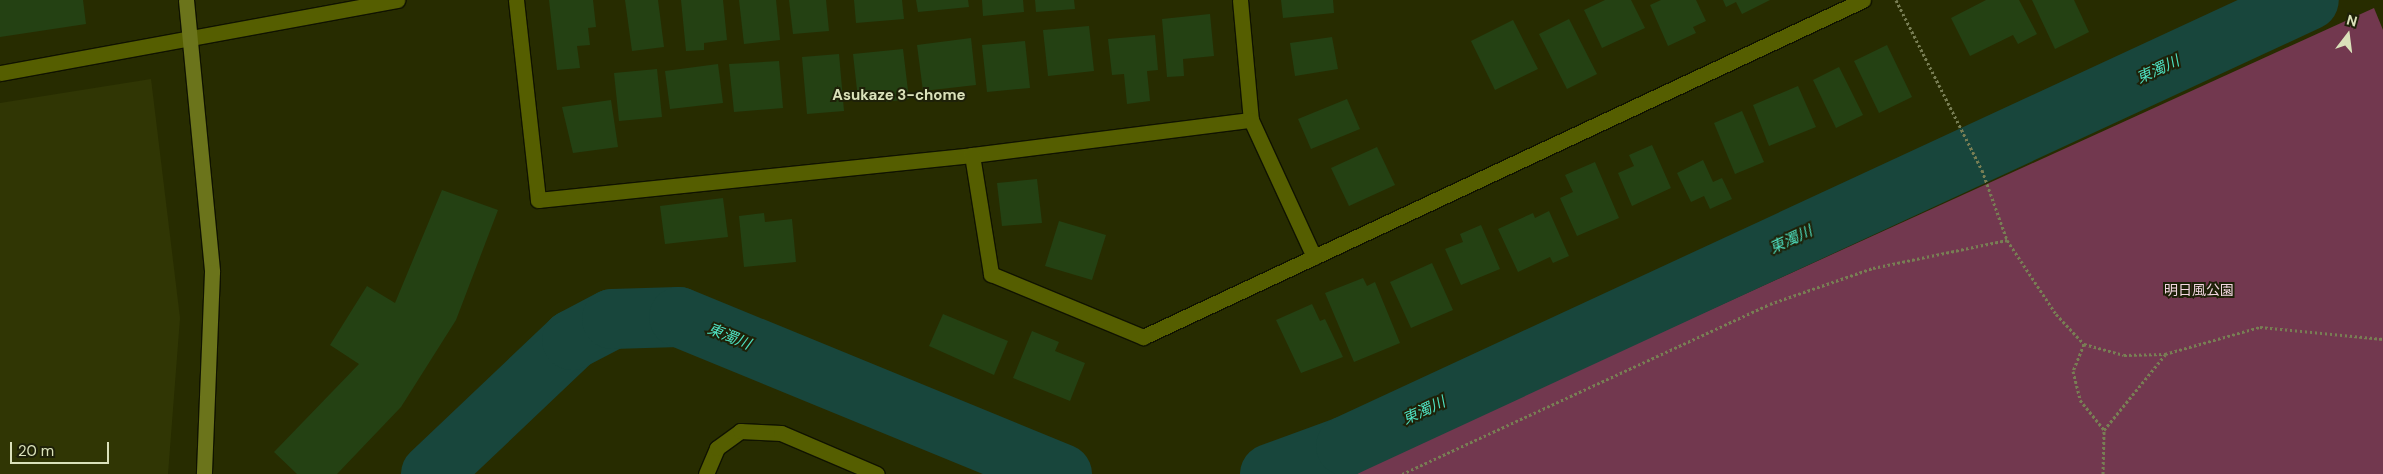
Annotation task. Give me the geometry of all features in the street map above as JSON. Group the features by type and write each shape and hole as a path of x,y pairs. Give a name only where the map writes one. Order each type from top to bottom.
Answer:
{"street":[{"path":"186,0 212,272 204,474"},
{"path":"0,73 191,40 396,0"},
{"path":"516,0 538,200 972,155 1251,120"},
{"path":"1240,0 1251,120 1314,257"},
{"path":"972,155 991,274 1143,337 1853,2"},
{"path":"706,474 717,448 740,431 781,433 877,474"}],"path":[{"path":"1896,0 1960,123 1982,170 2007,240 2056,314 2084,344 2124,355 2165,354 2260,327 2383,339"},
{"path":"1402,474 1770,304 1873,268 2007,240"},
{"path":"2084,344 2073,371 2080,400 2104,430"},
{"path":"2103,474 2104,430 2165,354"}],"shaded area":[{"path":"151,79 180,318 168,474 0,474 0,103"}],"green space":[{"name":"明日風公園","path":"2374,8 2383,30 2383,474 1349,474"}],"building":[{"path":"0,0 83,0 86,24 0,37"},
{"path":"549,0 593,0 596,27 588,28 590,45 577,46 580,68 557,70"},
{"path":"625,0 658,0 664,47 632,51"},
{"path":"681,0 723,0 727,40 704,43 704,50 686,51"},
{"path":"739,0 776,0 780,40 744,44"},
{"path":"789,0 826,0 829,31 793,34"},
{"path":"854,0 902,0 904,19 856,23"},
{"path":"916,0 968,0 969,7 918,12"},
{"path":"982,0 1023,0 1024,12 983,16"},
{"path":"1035,0 1074,0 1075,9 1036,12"},
{"path":"1281,0 1333,0 1334,13 1283,18"},
{"path":"1605,0 1631,0 1645,28 1602,48 1584,10"},
{"path":"1661,0 1696,0 1706,21 1693,27 1696,33 1668,46 1650,5"},
{"path":"1723,0 1770,0 1742,14 1736,2 1726,7"},
{"path":"1986,0 2019,0 2037,34 2018,44 2013,35 1970,56 1951,18"},
{"path":"2032,0 2074,0 2089,32 2055,49"},
{"path":"1210,14 1214,56 1183,59 1184,76 1167,77 1162,19"},
{"path":"1569,19 1597,74 1567,89 1539,34"},
{"path":"1513,20 1538,69 1495,90 1471,41"},
{"path":"1089,26 1094,71 1048,76 1043,30"},
{"path":"1155,35 1158,70 1147,71 1150,101 1127,104 1124,74 1112,75 1108,39"},
{"path":"1332,37 1338,69 1295,76 1290,43"},
{"path":"971,38 976,85 923,91 917,45"},
{"path":"1025,41 1030,88 987,92 982,45"},
{"path":"1887,45 1912,97 1879,113 1854,61"},
{"path":"903,49 909,99 886,102 885,95 858,99 853,54"},
{"path":"839,54 844,111 807,114 802,57"},
{"path":"779,61 783,108 734,112 729,64"},
{"path":"718,64 723,103 670,109 665,71"},
{"path":"1839,67 1863,115 1836,128 1813,80"},
{"path":"657,69 662,117 619,121 614,73"},
{"path":"1798,86 1816,127 1769,146 1753,105"},
{"path":"1347,99 1360,129 1311,149 1298,119"},
{"path":"611,100 618,147 573,153 562,107"},
{"path":"1742,111 1764,162 1735,174 1714,123"},
{"path":"1652,145 1671,188 1632,206 1618,173 1634,166 1629,155"},
{"path":"1377,147 1395,185 1349,206 1331,168"},
{"path":"1703,160 1713,182 1722,178 1732,199 1710,209 1704,196 1691,202 1677,173"},
{"path":"1595,162 1619,218 1577,236 1560,198 1573,192 1565,175"},
{"path":"1037,179 1042,223 1002,226 997,183"},
{"path":"442,190 498,210 456,320 401,407 337,474 297,474 274,452 359,364 330,345 367,286 395,303"},
{"path":"723,198 728,237 665,244 660,206"},
{"path":"1549,211 1569,256 1553,263 1550,257 1518,272 1498,229 1533,213 1535,218"},
{"path":"764,213 765,222 792,219 796,262 744,267 739,216"},
{"path":"1059,221 1106,235 1092,280 1045,266"},
{"path":"1481,225 1500,269 1461,285 1445,249 1463,242 1460,234"},
{"path":"1432,263 1453,310 1411,328 1390,282"},
{"path":"1363,278 1367,286 1375,282 1400,343 1354,362 1325,293"},
{"path":"1312,304 1320,321 1325,319 1343,357 1301,373 1276,320"},
{"path":"943,314 1008,341 994,375 929,346"},
{"path":"1032,331 1059,342 1055,351 1085,363 1070,401 1013,378"}],"waterway":[{"name":"東濁川","path":"1270,474 1346,446 2309,0"},
{"name":"東濁川","path":"431,474 572,340 612,319 679,317 1062,474"}],"district":[{"name":"Asukaze 3-chome","path":"899,96"}]}
